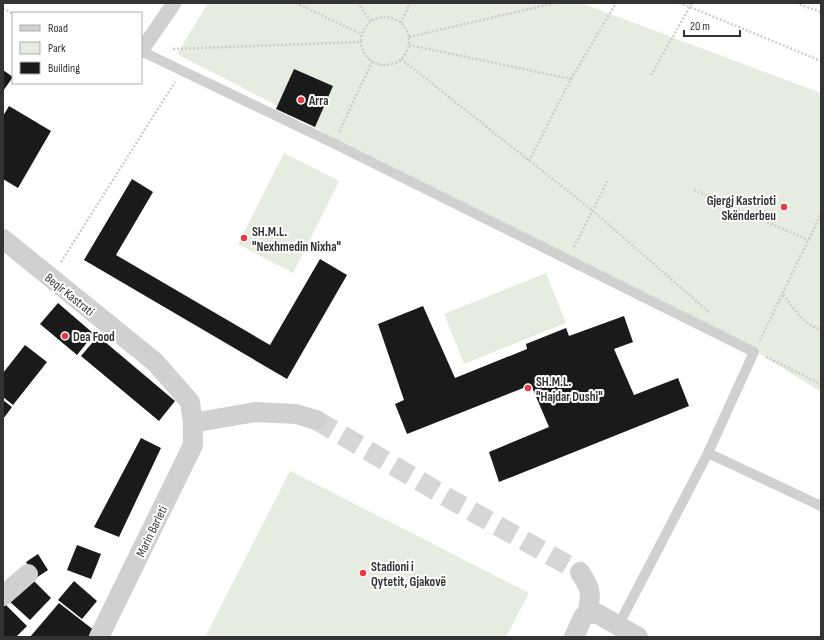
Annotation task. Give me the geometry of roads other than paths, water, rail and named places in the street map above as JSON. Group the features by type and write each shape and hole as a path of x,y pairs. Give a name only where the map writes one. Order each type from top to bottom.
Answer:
{"street":[{"path":"142,50 174,3"},
{"name":"Beqir Kastrati","path":"3,239 155,362 190,402 193,423"},
{"path":"193,423 255,412 296,414 316,420"},
{"name":"Marin Barleti","path":"99,637 193,445 193,423"},
{"path":"574,637 583,617 587,614 591,600 588,583 580,572"},
{"path":"3,596 28,574"},
{"path":"587,614 598,614 638,637"}],"lane":[{"path":"142,51 333,143 754,352 708,453 618,626"},
{"path":"708,453 821,506"}],"tunnel":[{"path":"316,420 450,499 580,572"}],"place":[{"name":"Arra","path":"301,100"},
{"name":"Gjergj Kastrioti Skënderbeu","path":"784,207"},
{"name":"SH.M.L. \"Nexhmedin Nixha\"","path":"244,238"},
{"name":"Dea Food","path":"65,336"},
{"name":"SH.M.L. \"Hajdar Dushi\"","path":"528,388"},
{"name":"Stadioni i Qytetit, Gjakovë","path":"363,573"}]}
